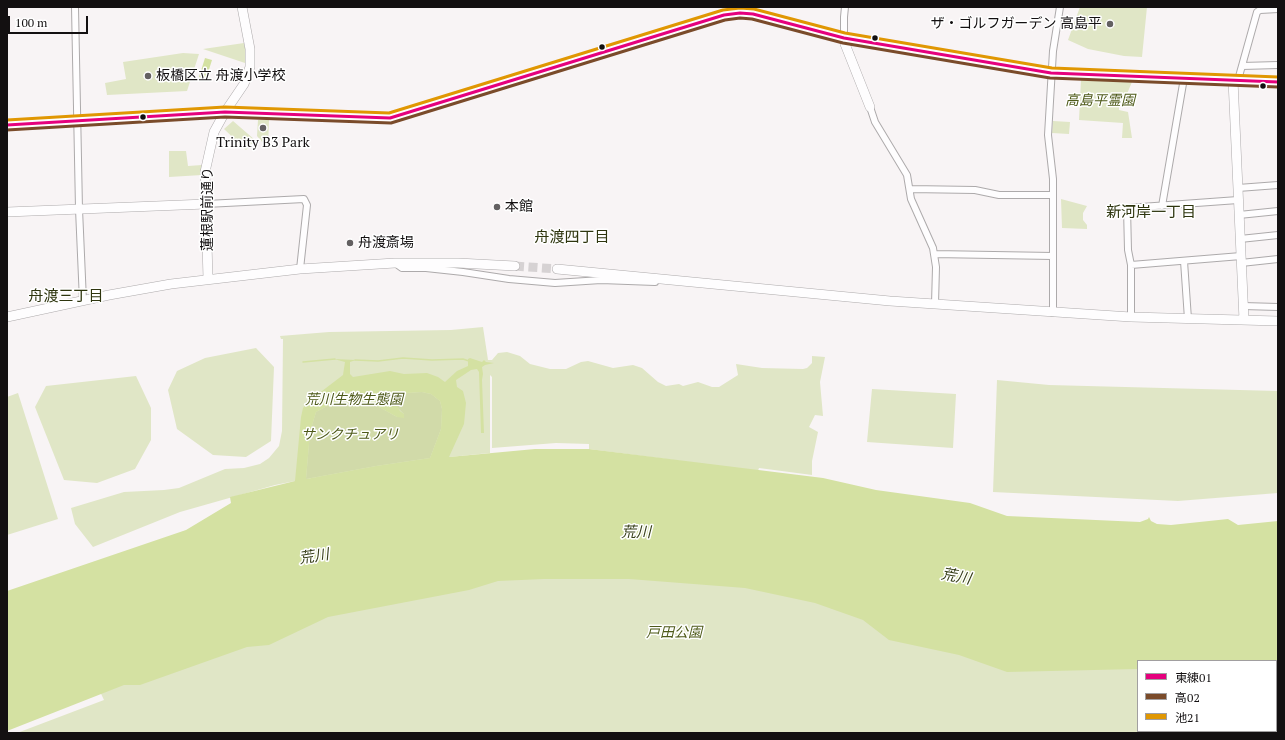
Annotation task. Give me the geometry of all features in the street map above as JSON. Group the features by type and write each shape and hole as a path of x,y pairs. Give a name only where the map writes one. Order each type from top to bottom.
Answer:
{"street":[{"path":"75,7 79,209 83,301"},
{"name":"蓮根駅前通り","path":"208,279 205,172 214,132 225,112 244,84 250,67 250,49 242,7"},
{"path":"845,7 845,44 879,128 907,175 913,204 934,254 936,267 935,304"},
{"path":"1053,312 1053,179 1048,135 1053,51 1060,7"},
{"path":"1244,320 1238,200 1236,80 1242,66 1257,12 1260,10 1278,9"},
{"path":"7,124 225,112 380,118 395,117 577,59 724,15 753,10 844,38 1051,73 1278,82"},
{"path":"1242,66 1278,65"},
{"path":"1162,206 1184,78"},
{"path":"1238,188 1278,185"},
{"path":"910,189 975,190 999,195 1053,195"},
{"path":"7,212 304,199 307,205 300,269"},
{"path":"1131,317 1131,265 1128,250 1127,208 1238,200"},
{"path":"1239,215 1278,211"},
{"path":"1240,239 1278,235"},
{"path":"934,254 1053,256"},
{"path":"1131,265 1184,260 1278,259"},
{"path":"1184,260 1188,319"},
{"path":"395,263 402,268 426,268 508,279 555,283 601,280 660,282 670,279"},
{"path":"7,317 171,284 300,269 395,263 458,263 515,266"},
{"path":"557,269 831,296 935,304 1131,317 1278,321"},
{"path":"1243,306 1278,307"}],"green space":[{"name":"ザ・ゴルフガーデン 高島平","path":"1080,7 1147,7 1142,57 1124,56 1088,49 1068,40"},
{"path":"244,43 246,52 245,63 203,49"},
{"path":"183,53 199,54 187,91 107,95 105,83 126,79 123,62"},
{"name":"高島平霊園","path":"1081,80 1132,82 1123,103 1119,103 1119,110 1128,112 1132,138 1122,138 1123,123 1079,120"},
{"name":"Trinity B3 Park","path":"258,120 269,120 268,149 257,136"},
{"path":"233,121 255,140 246,150 224,129"},
{"path":"1053,121 1070,122 1069,134 1052,133"},
{"path":"169,151 186,151 188,166 202,165 202,175 169,177"},
{"path":"1061,199 1087,206 1083,213 1083,220 1087,225 1087,229 1062,228"},
{"name":"荒川生物生態園","path":"483,327 488,360 492,360 498,353 507,352 520,356 530,364 550,369 566,369 581,362 588,361 613,368 633,365 642,368 658,382 666,386 679,384 683,386 698,382 712,387 719,387 738,375 736,364 762,368 803,369 807,368 812,363 812,356 825,357 820,382 823,416 815,415 809,427 818,432 812,461 812,475 759,468 758,471 589,449 589,444 556,443 492,448 492,377 490,375 490,453 449,457 275,485 180,512 93,547 75,524 71,508 124,492 179,488 225,469 244,468 260,464 269,458 279,446 282,431 283,339 281,339 280,336 329,332 451,330"},
{"path":"256,348 274,367 271,441 246,457 213,455 177,429 168,390 177,371 205,358"},
{"path":"136,376 151,408 151,440 135,469 97,483 64,480 35,407 46,386"},
{"path":"997,380 1049,385 1278,391 1278,493 1178,501 993,492"},
{"path":"872,389 956,394 953,448 867,442"},
{"name":"サンクチュアリ","path":"422,392 431,394 440,401 442,409 441,429 430,458 306,479 310,432 316,412 342,400 354,399 365,401 397,417 404,414 397,407 395,402 397,397 407,393"},
{"path":"18,393 58,519 7,535 7,397"},
{"name":"戸田公園","path":"301,558 1278,594 1278,733 17,733 104,700 71,631"}],"water":[{"path":"205,58 212,60 206,79 199,77"},
{"name":"荒川","path":"470,358 482,362 484,360 486,362 494,363 482,367 484,433 481,433 479,372 477,369 471,370 456,380 457,387 463,391 466,403 464,424 449,457 535,449 589,449 823,478 876,490 970,503 1007,516 1140,522 1148,519 1149,517 1151,521 1157,524 1171,525 1228,519 1238,525 1278,521 1278,663 1277,660 1137,660 1137,669 1007,672 959,655 889,640 863,620 815,603 745,588 629,579 544,579 498,581 469,590 328,617 269,645 247,647 140,685 124,685 7,731 7,591 186,530 231,503 230,497 295,481 303,408 309,401 343,375 345,362 334,359 356,360 350,362 350,374 353,377 390,371 404,374 427,373 438,377 445,382 457,371 468,366 468,359","holes":["422,392 431,394 440,401 442,409 441,429 430,458 306,479 310,432 316,412 342,400 354,399 365,401 397,417 404,418 404,414 400,411 395,402 397,398 407,393"]}],"waterway":[{"path":"355,360 378,361 403,358 432,360 463,359 469,361"},
{"path":"303,362 335,359"}],"tunnel":[{"path":"515,266 557,269"}],"transit line":[{"name":"池21","path":"7,120 225,107 389,113 723,10 740,8 754,9 845,33 1052,68 1278,77"},
{"name":"東練01","path":"7,125 225,112 390,118 724,15 740,13 753,14 844,38 1051,73 1278,82"},
{"name":"高02","path":"7,130 225,117 391,123 725,20 740,18 752,19 843,43 1050,78 1278,87"}],"place":[{"name":"ザ・ゴルフガーデン 高島平","path":"1110,24"},
{"name":"板橋区立 舟渡小学校","path":"148,76"},
{"name":"Trinity B3 Park","path":"263,128"},
{"name":"本館","path":"497,207"},
{"name":"舟渡斎場","path":"350,243"}],"district":[{"name":"新河岸一丁目","path":"1151,213"},
{"name":"舟渡四丁目","path":"572,238"},
{"name":"舟渡三丁目","path":"66,297"}]}
